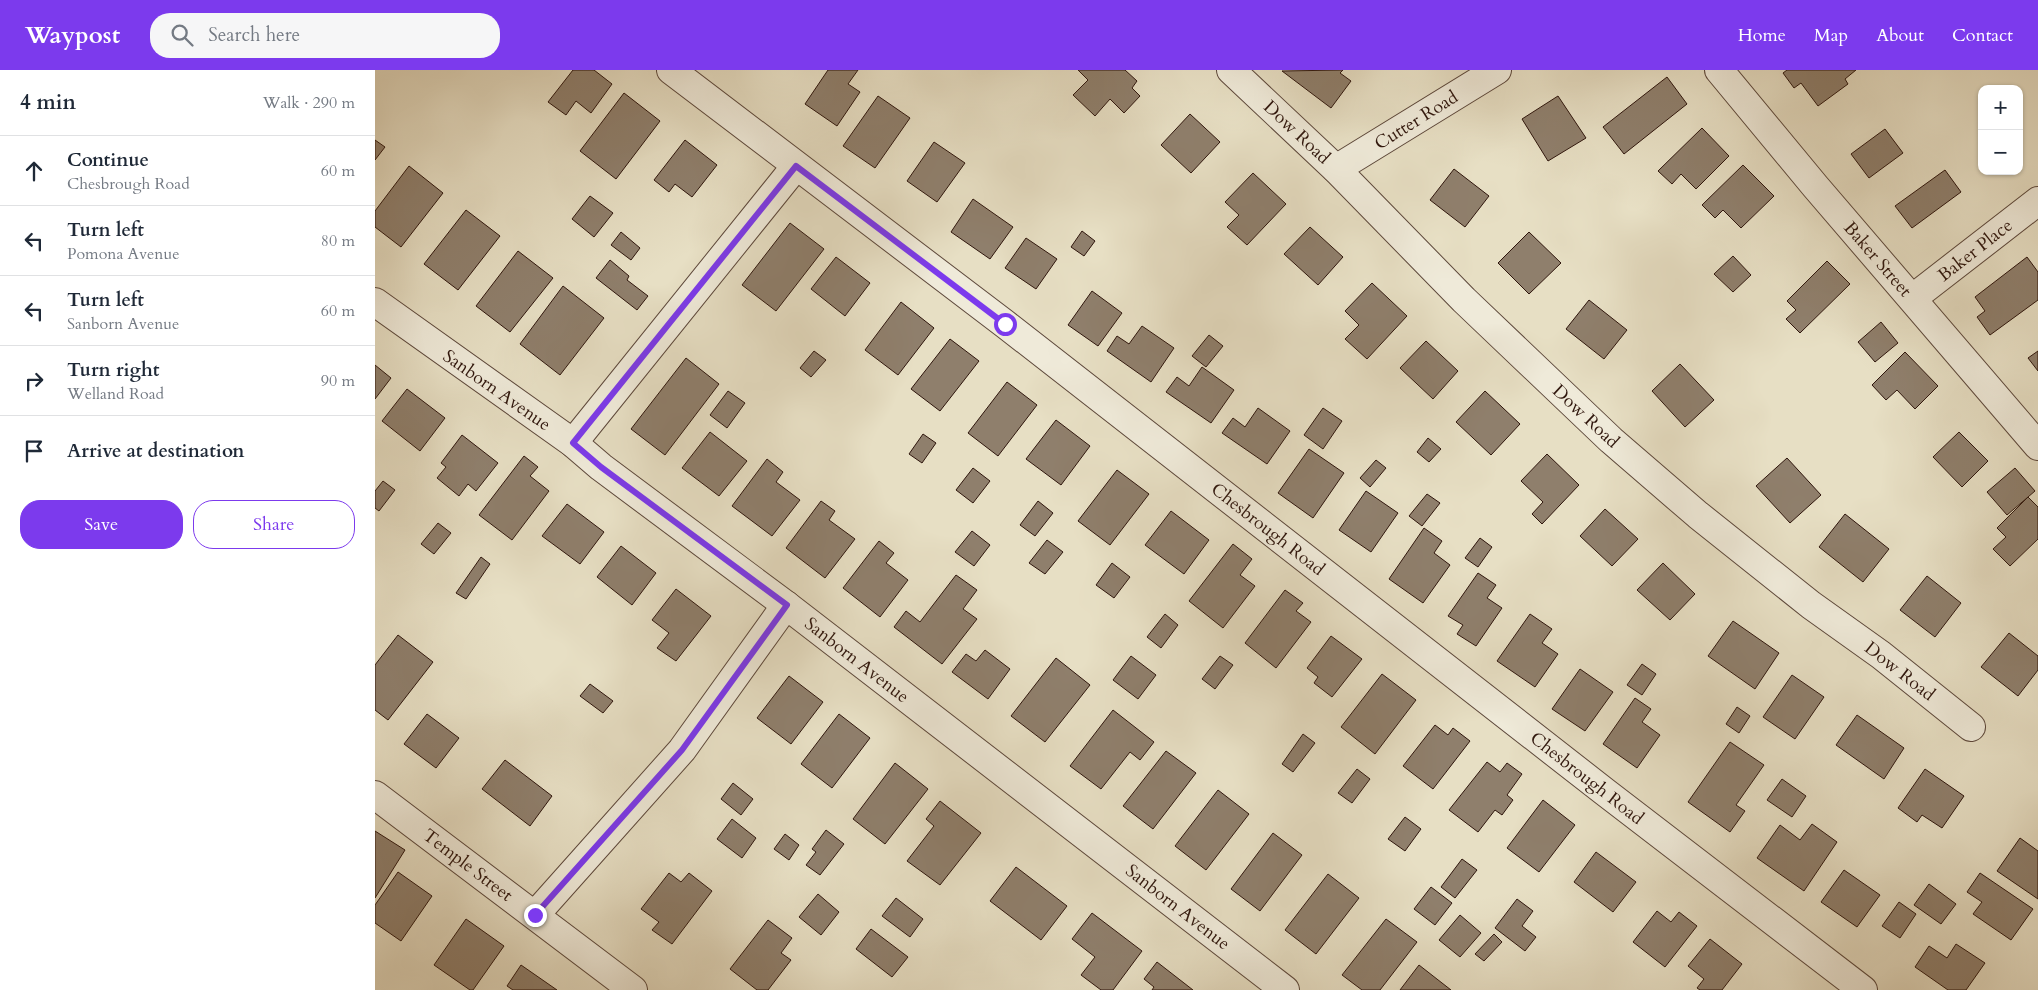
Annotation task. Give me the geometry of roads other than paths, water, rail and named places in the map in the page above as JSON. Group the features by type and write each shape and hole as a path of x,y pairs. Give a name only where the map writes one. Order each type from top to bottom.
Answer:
{"street":[{"name":"Chesbrough Road","path":"671,70 1005,324 1597,786 1863,990"},
{"name":"Dow Road","path":"1231,70 1336,170 1464,300 1611,440 1705,521 1811,605 1881,655 1971,728"},
{"name":"Cutter Road","path":"1336,170 1497,70"},
{"name":"Baker Street","path":"1719,70 1815,186 2038,446"},
{"path":"573,443 796,166"},
{"name":"Baker Place","path":"1913,298 2038,201"},
{"name":"Sanborn Avenue","path":"375,302 573,443 601,467 787,605 1285,990"},
{"path":"535,915 682,750 787,605"},
{"name":"Temple Street","path":"375,795 633,990"}]}
